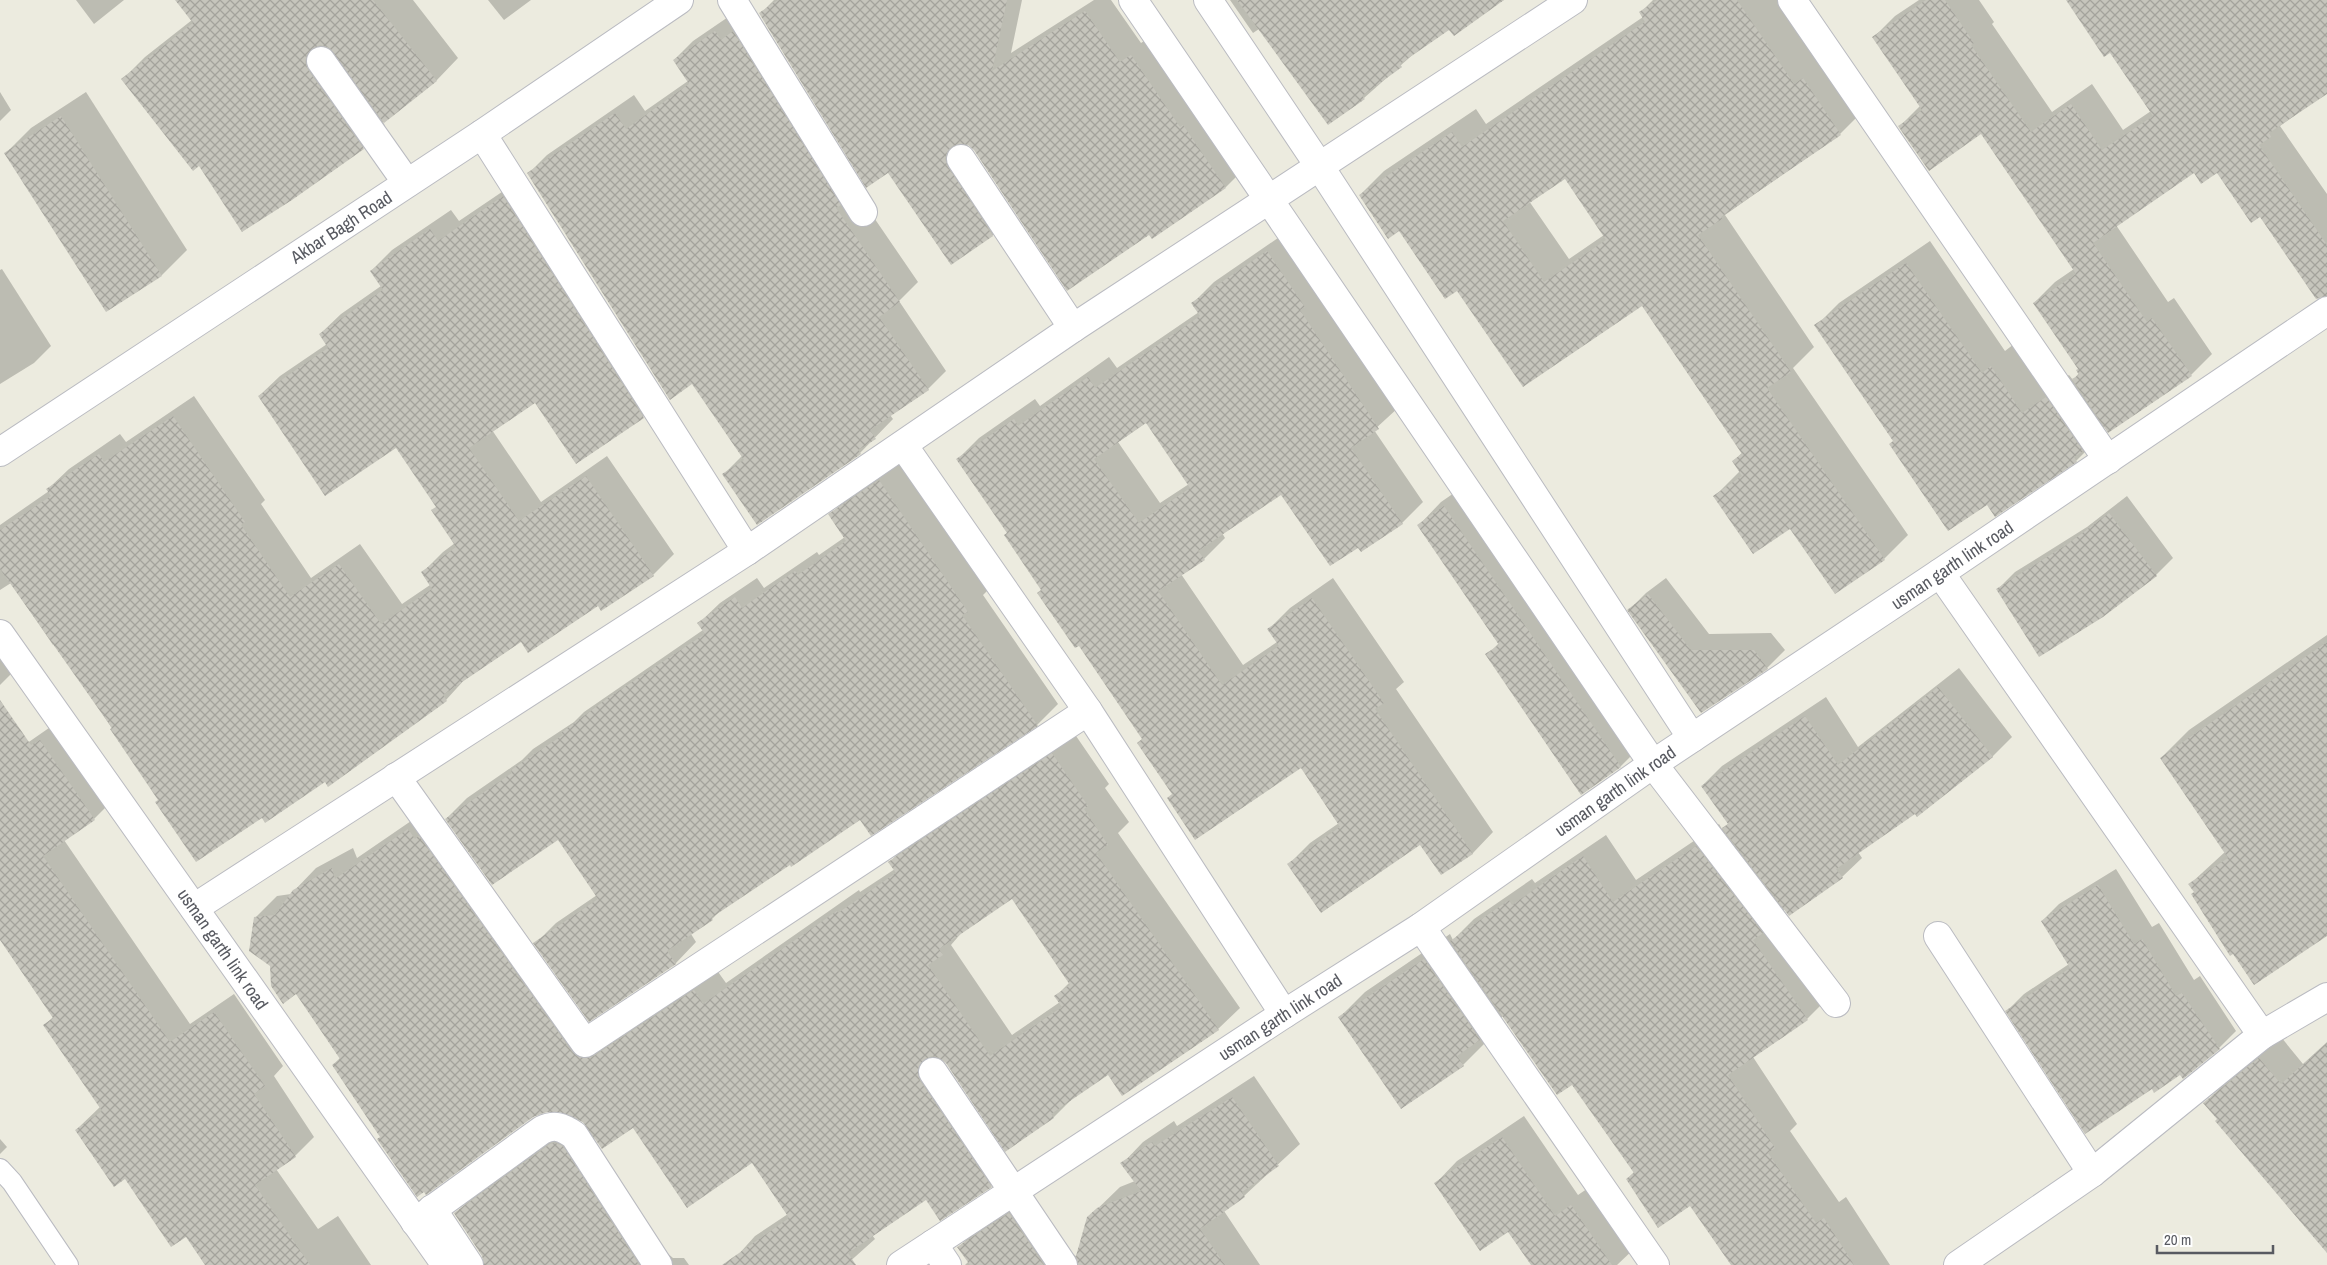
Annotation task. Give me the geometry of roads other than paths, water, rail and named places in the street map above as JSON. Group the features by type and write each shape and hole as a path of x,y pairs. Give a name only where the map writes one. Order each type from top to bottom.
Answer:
{"street":[{"name":"Akbar Bagh Road","path":"0,452 482,134 679,0"},
{"path":"732,0 862,212"},
{"path":"1133,0 1653,764 1836,1003"},
{"path":"1208,0 1320,167 1692,738"},
{"path":"194,908 747,551 1073,328 1573,0"},
{"path":"1792,0 2108,460"},
{"path":"321,61 407,183"},
{"path":"482,134 747,551"},
{"path":"961,159 1073,328"},
{"name":"usman garth link road","path":"900,1265 940,1254 1014,1191 1284,1014 1421,927 1653,764 1940,573 2327,311"},
{"path":"903,445 1088,711 1284,1014"},
{"path":"1940,573 2262,1035"},
{"name":"usman garth link road","path":"0,634 194,908 424,1216 446,1265"},
{"path":"396,777 585,1043 1088,711"},
{"path":"1421,927 1655,1265"},
{"path":"1938,936 2092,1173"},
{"path":"1958,1265 2092,1173 2262,1035 2327,997"},
{"path":"933,1072 982,1148 1014,1191 1063,1265"},
{"path":"469,1265 424,1216 542,1130 552,1126 563,1128 574,1135 658,1265"}],"lane":[{"path":"0,1169 12,1182 68,1265"}]}
